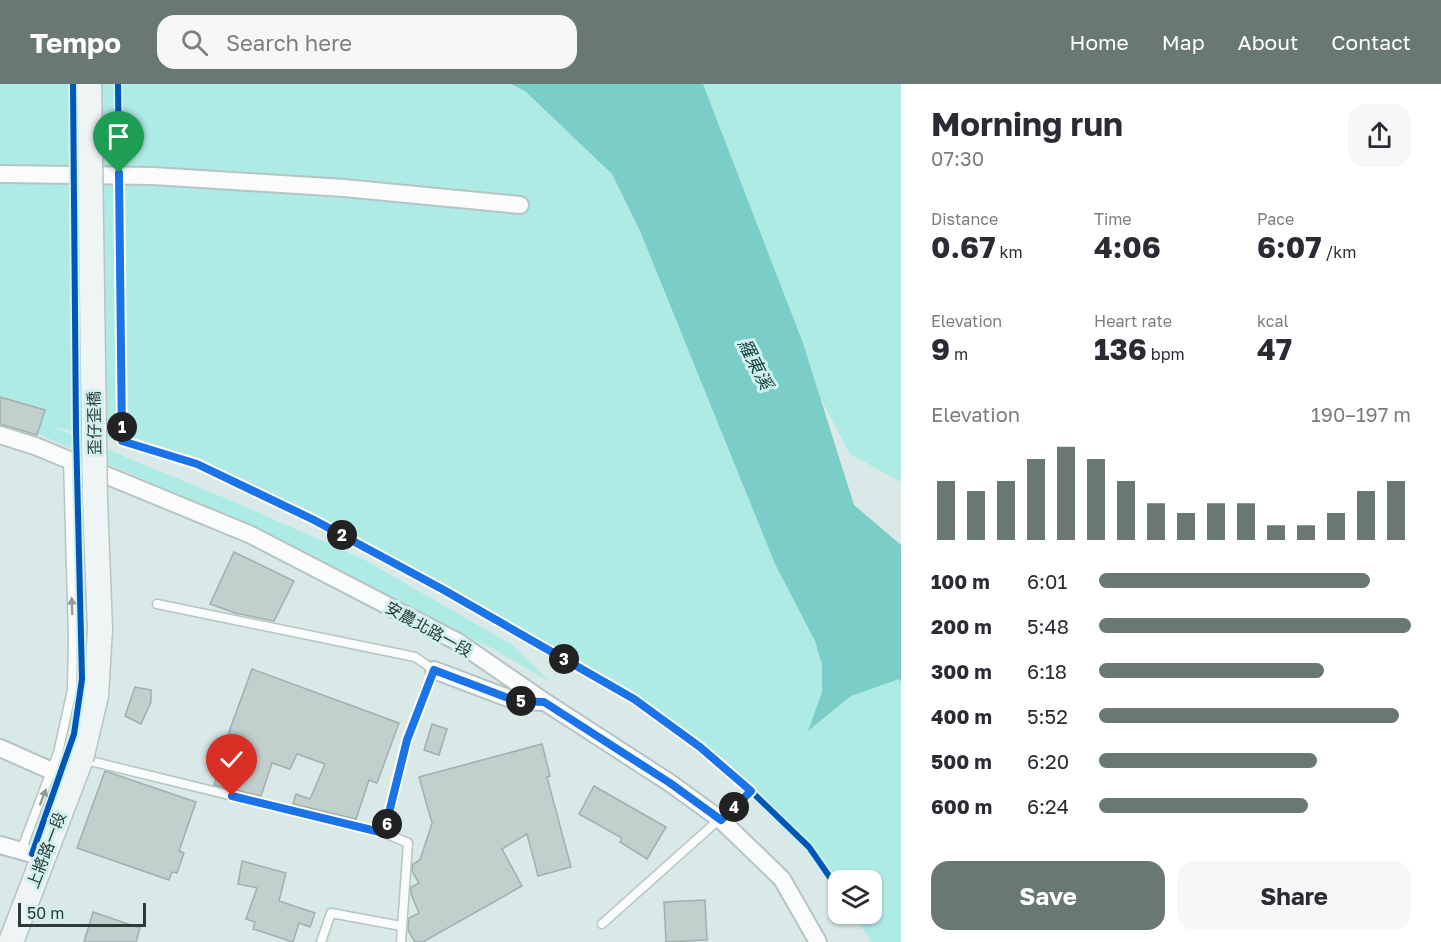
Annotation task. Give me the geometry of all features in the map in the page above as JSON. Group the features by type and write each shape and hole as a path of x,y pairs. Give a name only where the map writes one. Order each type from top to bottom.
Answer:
{"main road":[{"name":"歪仔歪橋","path":"81,759 96,696 100,629 95,501 89,84"},
{"name":"上將路一段","path":"12,942 32,854 81,759"}],"street":[{"path":"0,174 153,176 344,188 520,205"},
{"name":"安農北路一段","path":"0,435 68,459 249,534 458,642 544,702 670,783 721,820 782,879 818,942"},
{"path":"434,670 516,701 544,702"},
{"path":"0,748 52,771"},
{"path":"0,845 32,854"}],"lane":[{"path":"32,854 72,690 73,638 68,459"},
{"path":"157,604 415,657 434,670 407,740 384,833"},
{"path":"81,759 384,833 408,843 400,942"},
{"path":"602,924 751,791"},
{"path":"321,942 331,913 401,926"}],"shaded area":[{"path":"0,84 532,84 612,174 640,231 775,564 815,641 822,665 822,692 809,730 851,696 899,679 901,682 901,942 872,942 860,924 882,924 882,870 828,870 828,876 809,847 751,791 700,747 581,668 314,520 197,463 122,441 53,427 239,504 363,559 511,644 550,682 490,647 386,601 259,532 31,431 0,423"},
{"path":"703,84 901,84 901,482 850,454 820,397 803,343"}],"water":[{"name":"羅東溪","path":"511,84 703,84 803,343 854,505 901,545 901,682 899,679 851,696 808,731 822,692 822,665 815,641 775,564 640,231 612,174 525,91"}],"building":[{"path":"0,397 45,410 37,435 0,424"},
{"path":"234,552 294,581 274,621 235,613 210,604"},
{"path":"252,669 399,723 377,783 369,780 356,819 293,804 296,794 310,799 325,764 297,754 290,769 272,763 261,796 214,785 230,729"},
{"path":"135,687 151,690 151,702 141,724 125,716"},
{"path":"432,724 447,729 439,755 424,750"},
{"path":"542,744 550,776 547,777 571,867 538,876 527,834 502,849 522,886 423,942 415,942 408,930 409,918 419,913 411,894 411,887 419,883 412,871 413,864 420,860 432,823 419,777"},
{"path":"105,771 196,802 179,851 184,853 177,873 172,872 169,880 77,848"},
{"path":"594,786 666,827 647,859 620,842 622,838 579,814"},
{"path":"242,861 286,873 279,901 315,913 310,927 299,923 293,942 253,929 255,922 246,919 257,888 238,884"},
{"path":"705,900 707,940 666,942 664,902"},
{"path":"93,912 140,928 136,942 84,942"}],"cycle path":[{"path":"32,854 74,734 82,679 76,431 73,84"},
{"path":"118,84 122,441 197,463 314,520 442,589 634,699 700,747 751,791 809,847 828,875"}],"route":[{"path":"119,173 122,441 197,464 314,520 442,589 634,699 700,747 751,791 721,820 670,783 544,702 516,701 434,670 407,740 384,833 232,796"}]}
